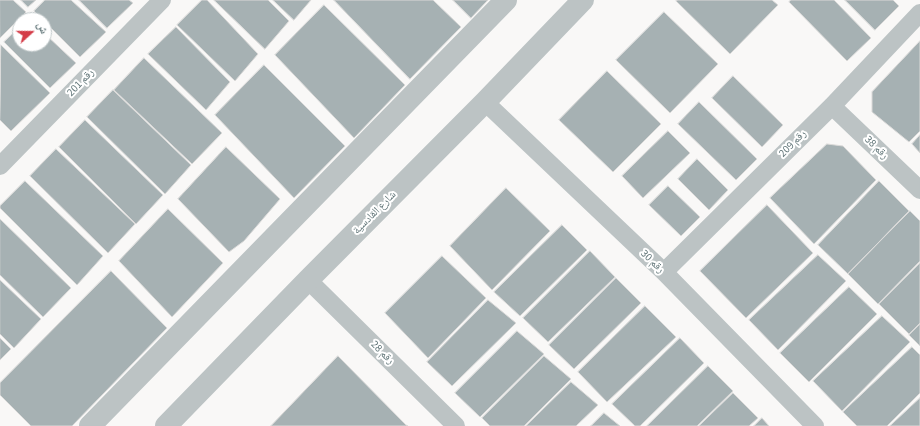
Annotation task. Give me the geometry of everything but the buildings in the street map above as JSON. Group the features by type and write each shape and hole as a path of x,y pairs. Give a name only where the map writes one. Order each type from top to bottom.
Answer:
{"street":[{"name":"رقم 201","path":"1,163 162,0"},
{"path":"90,426 506,0"},
{"name":"شارع القادسية","path":"166,426 308,280 485,102 583,0"},
{"name":"رقم 209","path":"664,272 832,106 920,13"},
{"name":"رقم 30","path":"485,102 664,272 815,426"},
{"name":"رقم 38","path":"832,106 920,190"},
{"name":"رقم 28","path":"308,280 456,426"}]}
